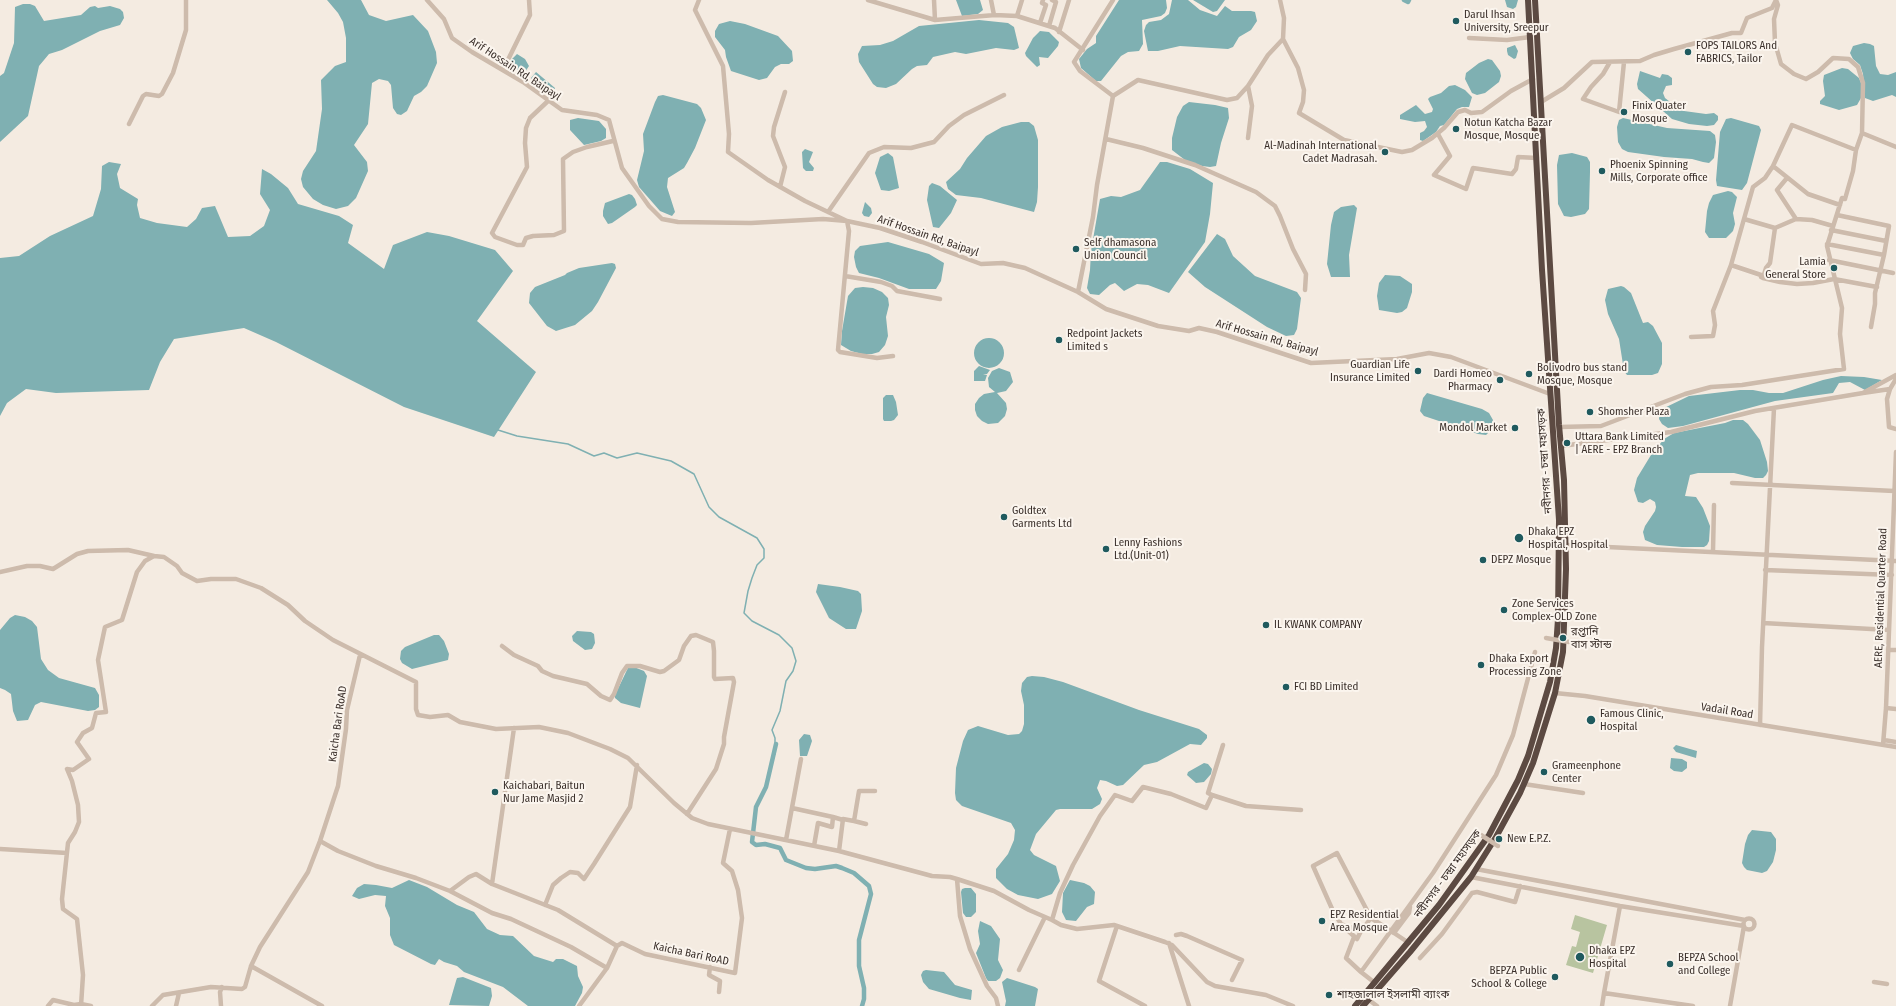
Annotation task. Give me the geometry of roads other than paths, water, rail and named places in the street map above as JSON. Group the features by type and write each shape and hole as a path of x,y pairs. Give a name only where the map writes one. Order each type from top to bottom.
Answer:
{"highway":[{"name":"নবীনগর - চন্দ্রা মহাসড়ক","path":"1355,1006 1409,943 1472,861 1489,835 1518,780 1528,756 1550,682 1556,641 1559,520 1550,394 1528,0"},
{"name":"নবীনগর - চন্দ্রা মহাসড়ক","path":"1364,1006 1471,877 1496,837 1524,784 1544,732 1555,693 1563,652 1565,624 1566,545 1536,0"}],"street":[{"path":"129,124 143,96 146,94 159,96 162,94 173,72 186,30 186,0"},
{"name":"Arif Hossain Rd, Baipayl","path":"427,0 444,19 452,38 472,52 523,82 562,110 597,115 609,120 622,168 649,206 662,219 678,222 751,223 823,219 847,221 901,235 981,264 1003,263 1024,268 1078,292 1106,309 1158,326 1189,330 1199,328 1217,332 1311,363 1397,359 1429,353 1451,357 1550,394"},
{"path":"503,70 530,16 529,0"},
{"path":"699,0 695,10 723,66 729,134 728,152 780,187 847,221 849,231 838,350 840,352 877,358 893,356"},
{"path":"868,0 934,20 1017,16 1049,26 1083,50"},
{"path":"934,0 934,20"},
{"path":"991,0 994,16"},
{"path":"1017,16 1022,0"},
{"path":"1040,23 1046,5 1042,3 1043,0"},
{"path":"1059,32 1069,0"},
{"path":"1113,0 1083,50 1074,62 1080,71 1113,96"},
{"path":"1280,0 1284,18 1282,39 1298,68 1304,90 1303,102 1299,113 1316,122 1330,133 1344,140 1402,152 1412,150 1438,134 1458,112 1465,110 1471,113 1482,112 1511,91 1533,79"},
{"path":"1541,102 1564,88 1592,62 1640,61 1674,49 1732,33 1741,33 1747,18 1772,8 1776,0"},
{"path":"1559,427 1601,426 1686,394 1711,387 1742,385 1844,369 1840,334 1842,308 1829,260 1828,244 1842,198 1845,199 1849,188 1856,150 1862,133 1863,84 1858,67 1849,59 1833,58 1818,72 1806,79 1790,71 1781,64 1775,43 1774,19 1778,5 1776,0"},
{"path":"1049,26 1056,1"},
{"path":"1469,38 1507,40 1530,37"},
{"path":"1078,292 1093,218 1097,185 1113,96 1138,80 1227,100 1237,98 1248,86 1268,54 1282,39"},
{"path":"1610,62 1603,74 1583,99 1619,112 1624,62"},
{"path":"1248,86 1252,106 1248,138"},
{"path":"780,187 785,167 773,136 774,127 785,92"},
{"path":"828,212 869,153 884,147 897,149 911,148 934,142 949,126 964,115 1004,95"},
{"path":"548,101 530,118 526,128 525,143 527,167 492,233 495,237 517,245 522,245 526,238 564,231 563,159 573,152 587,147 614,141"},
{"path":"1691,337 1713,336 1715,325 1713,311 1731,265 1753,187 1765,178 1773,166 1794,124 1822,138 1856,150"},
{"path":"1862,133 1896,147"},
{"path":"1438,134 1450,156 1434,175 1466,189 1473,168 1512,174 1516,169 1518,157 1537,158"},
{"path":"1106,139 1143,148 1195,165 1256,192 1274,206 1280,216 1293,249 1306,274 1305,290"},
{"path":"1773,166 1808,194 1840,205"},
{"path":"1787,178 1777,190 1796,219"},
{"path":"1837,216 1889,226 1881,270 1876,287 1875,304 1870,327"},
{"path":"1744,219 1775,228 1796,219 1812,220 1832,228 1886,241"},
{"path":"1763,278 1766,268 1770,263 1775,228"},
{"path":"1828,244 1884,255"},
{"path":"1829,260 1894,273"},
{"path":"1731,265 1762,275 1761,277 1763,278 1796,284 1813,283 1834,279 1876,287"},
{"path":"845,276 881,282 892,286 897,292 940,299"},
{"path":"1863,393 1896,375"},
{"path":"1896,379 1890,389 1887,399 1888,427 1896,429"},
{"path":"1561,446 1671,432 1774,408 1890,389"},
{"path":"1760,725 1765,570 1774,408"},
{"name":"AERE, Residential Quarter Road","path":"1883,742 1889,630 1894,607 1892,575 1894,561 1894,491 1896,452"},
{"path":"1732,483 1894,491"},
{"path":"1713,551 1714,505"},
{"path":"1566,545 1894,561"},
{"path":"0,572 27,566 53,568 77,554 88,551 128,550 164,558 177,566 182,573 197,581 211,579 236,579 261,588 288,605 305,621 360,655 416,682 416,709 418,715 430,717 448,715 460,722 496,729 539,727 568,733 610,749 628,758 637,765 674,803 692,818 708,824 730,829 839,850 932,876 957,879 994,890 1029,910 1061,925 1077,929 1108,925 1117,926 1169,943 1207,982 1215,986 1266,995 1293,1006"},
{"path":"81,1005 83,975 77,919 63,909 62,899 68,843 79,822 78,804 72,781 67,770 73,770 89,759 77,742 83,733 92,728 96,713 106,712 98,660 105,627 122,620 137,572 145,561 154,556"},
{"path":"1765,570 1892,575"},
{"path":"1763,623 1889,630"},
{"path":"502,646 514,655 538,666 542,671 553,676 587,684 600,696 610,700 614,694 622,673 627,666 640,666 660,672 664,671 679,660 684,646 691,636 696,635 713,642 714,677 733,678 734,682 724,744 716,768 687,814"},
{"path":"1546,638 1569,642"},
{"path":"1888,650 1896,650"},
{"path":"1361,972 1409,913 1411,903 1466,824 1496,775 1513,735 1535,652"},
{"name":"Kaicha Bari RoAD","path":"222,987 237,990 245,987 251,966 260,947 308,872 320,842 338,786 346,729 347,710 360,655"},
{"name":"Vadail Road","path":"1555,693 1760,725 1883,742 1896,747"},
{"path":"1886,708 1896,709"},
{"path":"492,884 514,728"},
{"path":"1883,742 1896,742"},
{"path":"1223,745 1208,794 1246,806 1301,810"},
{"path":"786,840 801,759"},
{"path":"545,905 553,885 561,878 570,872 578,873 584,879 594,864 630,807 632,782 637,765"},
{"path":"1524,784 1583,793"},
{"path":"1052,920 1060,894 1073,865 1100,816 1115,795 1132,801 1143,787 1171,794 1206,808 1212,795"},
{"path":"854,821 859,791 875,791"},
{"path":"792,808 866,824"},
{"path":"814,846 818,823 832,827 833,818"},
{"path":"839,850 843,820"},
{"name":"Kaicha Bari RoAD","path":"617,946 625,944 645,954 735,973 742,918 741,903 732,871 724,862 730,829"},
{"path":"1482,836 1498,846"},
{"path":"320,842 370,864 416,878 450,891 492,913 511,919 571,947 607,968"},
{"path":"0,849 67,853"},
{"path":"1371,918 1357,939 1354,937 1341,924 1333,911 1313,866 1337,853 1371,918 1409,943"},
{"path":"1471,877 1620,906 1744,926 1750,929 1754,924 1751,919 1746,920 1476,869"},
{"path":"450,891 469,877 476,874 492,884 558,910 617,946 607,968 579,1006"},
{"path":"957,879 960,916 970,949 987,986 996,998 998,1006"},
{"path":"1420,958 1442,934 1472,893 1477,892 1515,902 1520,886"},
{"path":"1602,1006 1620,906"},
{"path":"1019,970 1045,917"},
{"path":"1730,1006 1746,920"},
{"path":"1341,924 1361,931"},
{"path":"1117,926 1099,981 1145,1006"},
{"path":"1176,935 1181,934 1187,936 1242,960 1232,980"},
{"path":"1354,937 1346,958 1375,983"},
{"path":"1169,943 1189,1006"},
{"path":"251,966 322,1006"},
{"path":"710,967 709,975 720,981 719,992"},
{"path":"1874,982 1887,984"},
{"path":"152,1006 158,998 163,995 211,987 222,987 220,992 221,1006"},
{"path":"176,1006 179,993"},
{"path":"1604,993 1693,1006"},
{"path":"48,1006 53,1000 74,1005 91,1006"},
{"path":"1369,1000 1377,1006"}],"water":[{"path":"327,0 361,0 369,15 386,21 413,15 428,31 436,52 437,63 427,86 414,96 407,111 401,115 397,114 393,108 391,85 388,81 379,79 372,83 368,124 354,145 367,162 368,171 356,198 348,206 336,209 323,205 313,199 303,187 301,179 303,171 316,151 322,109 321,80 335,66 346,62 346,38 343,22 338,13"},
{"path":"956,0 980,0 983,10 978,14 962,16"},
{"path":"1119,0 1166,0 1167,8 1165,13 1161,16 1142,20 1143,44 1139,51 1128,52 1121,56 1101,81 1096,81 1081,68 1079,59 1087,49 1096,43 1096,36"},
{"path":"1172,0 1188,0 1200,10 1217,16 1225,6 1232,11 1251,11 1255,12 1257,21 1251,30 1239,37 1233,47 1228,49 1180,46 1158,51 1148,51 1144,31 1146,25 1149,22 1161,20 1169,14"},
{"path":"1193,0 1225,0 1217,11 1213,12"},
{"path":"1505,0 1518,0 1516,7 1513,9 1507,7"},
{"path":"23,4 35,6 44,21 81,15 90,7 95,6 98,8 110,6 120,9 123,12 124,18 120,25 100,31 62,50 49,54 39,66 28,116 0,142 0,76 4,73 14,43 15,7"},
{"path":"979,20 1008,23 1014,27 1019,48 1014,50 996,48 966,54 955,52 933,57 927,65 917,66 896,84 886,88 877,87 873,84 859,62 858,54 862,46 880,45 893,41 919,26"},
{"path":"730,21 745,24 778,36 792,51 793,61 789,64 781,64 775,67 767,78 759,80 731,71 725,50 715,37 715,31 719,24"},
{"path":"1040,31 1049,32 1059,42 1058,46 1048,58 1039,57 1040,65 1037,67 1025,53 1033,38"},
{"path":"1864,43 1874,46 1876,66 1880,74 1888,75 1896,72 1896,97 1892,95 1873,101 1865,98 1863,74 1860,65 1853,59 1850,53 1853,46"},
{"path":"1515,45 1518,51 1516,58 1514,59 1508,55 1507,48"},
{"path":"517,54 525,59 529,66 525,72 521,72 510,65 510,61"},
{"path":"1488,59 1492,60 1500,71 1501,76 1499,82 1485,93 1477,95 1472,93 1465,79 1466,73 1479,63"},
{"path":"1842,68 1848,69 1859,78 1861,83 1861,98 1857,105 1839,110 1820,104 1820,101 1825,96 1823,81 1824,75"},
{"path":"1640,71 1660,78 1662,74 1668,75 1672,78 1672,85 1666,86 1663,93 1665,98 1684,111 1706,114 1714,113 1718,116 1718,120 1714,125 1707,126 1689,124 1672,119 1638,89 1637,84"},
{"path":"536,72 555,88 553,93 547,92 532,81 531,78"},
{"path":"1455,85 1465,90 1472,97 1469,107 1457,109 1436,132 1423,141 1420,140 1420,133 1427,127 1425,121 1415,122 1400,119 1400,115 1416,105 1425,114 1432,112 1433,109 1428,99 1441,93 1449,86"},
{"path":"663,95 697,104 701,108 706,120 695,148 684,168 668,178 667,187 675,212 672,216 660,211 639,187 637,180 644,151 643,134 658,96"},
{"path":"1189,102 1228,108 1229,118 1216,166 1202,166 1185,160 1172,150 1172,138 1177,117 1183,106"},
{"path":"578,118 599,121 606,129 606,138 601,141 584,145 570,130 570,120"},
{"path":"1623,118 1667,128 1710,131 1715,135 1716,142 1714,158 1709,163 1692,159 1628,152 1622,149 1618,142 1617,127 1619,120"},
{"path":"1731,118 1759,126 1761,130 1747,183 1742,190 1717,186 1716,180 1720,132 1726,119"},
{"path":"1021,122 1029,122 1034,126 1038,140 1038,187 1037,202 1034,212 981,198 956,195 948,189 946,182 960,169 967,158 986,136 1002,127"},
{"path":"805,149 813,152 809,162 814,168 813,171 806,171 803,168 802,152"},
{"path":"888,153 893,157 899,188 889,191 881,190 875,173 880,157"},
{"path":"1572,153 1587,157 1590,162 1590,172 1589,209 1585,214 1571,217 1564,216 1558,204 1557,165 1559,155"},
{"path":"109,162 121,164 117,174 120,188 138,199 137,205 140,218 157,223 187,227 196,219 202,208 215,206 228,237 250,236 264,226 270,210 260,194 262,169 271,174 288,188 298,204 339,216 353,225 348,243 384,269 393,245 427,232 449,236 495,250 513,271 477,321 536,372 494,437 404,407 276,342 244,328 174,339 160,362 149,390 56,393 26,389 7,403 0,416 0,258 19,256 50,236 93,216 101,189 102,166"},
{"path":"1160,162 1167,162 1190,169 1213,183 1205,242 1169,293 1148,285 1137,284 1124,291 1115,283 1110,285 1099,295 1090,294 1087,288 1091,251 1100,199 1111,196 1121,197 1140,190"},
{"path":"932,183 940,186 957,200 951,213 939,228 933,227 927,200 929,186"},
{"path":"1728,191 1732,192 1737,197 1733,213 1735,224 1733,231 1726,238 1709,238 1705,232 1709,203 1713,195"},
{"path":"629,194 635,199 637,205 612,223 608,224 603,216 605,203"},
{"path":"865,202 871,208 872,213 869,217 864,216 862,213"},
{"path":"1354,205 1357,208 1349,255 1350,277 1331,277 1327,264 1331,225 1334,212 1341,207"},
{"path":"1217,234 1225,239 1233,256 1255,276 1297,292 1301,298 1297,329 1294,335 1286,336 1267,327 1205,287 1188,272"},
{"path":"888,242 929,254 944,263 941,281 936,289 909,289 879,278 859,273 854,257 855,251 860,246"},
{"path":"612,263 615,264 616,268 598,302 592,311 575,325 556,331 547,326 529,303 530,293 535,287 579,268"},
{"path":"1385,275 1400,276 1412,284 1412,292 1407,308 1402,312 1397,313 1379,310 1377,296 1379,283"},
{"path":"1621,286 1631,293 1643,323 1648,322 1653,326 1662,343 1662,364 1658,373 1652,375 1627,375 1624,371 1619,339 1608,314 1605,300 1608,289"},
{"path":"855,288 873,288 882,292 888,298 889,305 886,317 888,336 885,345 879,352 872,354 862,354 851,351 841,345 848,296"},
{"path":"989,338 1000,342 1004,353 1000,364 989,368 978,364 974,353 978,342"},
{"path":"979,366 990,370 987,374 983,374 987,375 985,381 974,381 974,371"},
{"path":"999,368 1010,372 1013,382 1006,391 997,393 1006,403 1007,409 1005,416 998,423 988,424 977,416 975,404 984,394 995,392 989,387 988,378 992,371"},
{"path":"1841,376 1864,377 1882,380 1865,390 1850,382 1839,383 1833,393 1775,401 1683,426 1668,428 1662,424 1659,419 1660,410 1689,396 1740,390 1783,393 1823,380"},
{"path":"1427,393 1482,409 1489,413 1493,420 1489,432 1486,435 1478,434 1424,416 1420,411 1423,398"},
{"path":"886,395 893,395 896,402 898,415 891,421 884,421 883,419 883,398"},
{"path":"1733,420 1743,420 1748,424 1760,440 1767,462 1768,471 1766,475 1763,478 1755,478 1734,473 1698,473 1690,475 1685,496 1696,497 1703,508 1710,526 1709,541 1707,545 1704,547 1682,547 1657,545 1645,540 1643,532 1645,526 1655,511 1655,502 1650,499 1643,503 1638,502 1634,490 1637,478 1651,455 1664,439 1674,433 1725,423"},
{"path":"818,584 858,591 861,594 862,611 856,629 846,629 829,618 816,592"},
{"path":"15,615 25,617 32,621 37,627 41,659 48,670 59,678 95,688 99,695 99,707 95,710 88,711 41,702 35,705 28,720 17,721 13,711 11,694 0,688 0,630 10,618"},
{"path":"577,631 591,632 594,634 595,643 592,649 585,650 573,641 572,636"},
{"path":"434,635 439,635 444,641 449,654 448,660 412,669 402,663 400,659 401,651 405,647"},
{"path":"634,667 644,671 647,676 640,708 621,703 615,698 628,668"},
{"path":"1027,677 1044,677 1063,682 1139,710 1199,729 1207,735 1207,738 1201,745 1190,744 1157,762 1144,765 1123,785 1117,786 1100,780 1097,788 1102,799 1100,804 1092,809 1056,810 1036,834 1030,850 1034,855 1056,866 1060,881 1052,894 1038,899 1018,895 1007,889 996,878 996,869 1008,854 1014,840 1015,830 1011,823 962,806 956,800 955,793 956,768 963,741 968,730 978,726 1008,735 1019,734 1022,731 1024,724 1024,705 1021,691 1022,683"},
{"path":"804,734 810,735 812,741 807,756 800,756 799,740"},
{"path":"1676,745 1697,751 1696,758 1676,752 1673,748"},
{"path":"1671,758 1682,759 1687,762 1687,768 1682,772 1674,771 1670,768"},
{"path":"1204,763 1208,764 1212,769 1211,774 1204,782 1196,783 1187,775 1188,772"},
{"path":"1752,830 1771,832 1776,839 1776,850 1773,862 1767,871 1762,873 1747,870 1742,863 1745,844 1748,835"},
{"path":"409,880 427,887 457,905 474,912 487,929 500,935 513,936 534,956 553,962 556,959 563,959 577,966 578,976 583,987 582,993 575,1006 528,1006 503,987 464,972 457,966 439,959 435,965 431,964 394,945 390,935 390,918 385,906 386,896 375,895 359,899 352,896 357,888 364,884 392,888"},
{"path":"1070,880 1084,883 1090,886 1095,892 1094,904 1087,907 1076,921 1066,920 1062,912 1063,893"},
{"path":"971,888 976,894 976,912 971,917 966,917 963,913 961,892 962,889"},
{"path":"980,921 991,926 1000,939 998,960 1003,970 1000,978 996,981 988,981 976,953 980,944 978,931"},
{"path":"923,971 944,972 955,985 972,990 971,1000 929,989 923,982 921,975"},
{"path":"463,977 491,988 492,996 489,1006 449,1005 457,978"},
{"path":"1007,978 1038,989 1035,1006 1005,1006 1006,1001 1002,982"}],"waterway":[{"path":"1404,0 1408,2 1409,0"},
{"path":"498,430 517,436 568,444 594,456 604,453 617,458 637,453 671,461 694,474 709,507 719,517 757,538 764,549 764,558 757,565 752,578 744,613 752,621 779,635 792,648 796,661 793,671 786,681 780,711 772,730 775,738 775,754"},
{"path":"776,744 766,787 756,807 752,842 756,845 765,844 780,848 786,860 806,868 815,869 836,866 842,868 854,873 869,886 871,894 859,940 859,966 864,988 864,999 862,1006"}],"place":[{"name":"Darul Ihsan University, Sreepur","path":"1456,21"},
{"name":"FOPS TAILORS And FABRICS, Tailor","path":"1688,52"},
{"name":"Finix Quater Mosque","path":"1624,112"},
{"name":"Notun Katcha Bazar Mosque, Mosque","path":"1456,129"},
{"name":"Al-Madinah International Cadet Madrasah.","path":"1385,152"},
{"name":"Phoenix Spinning Mills, Corporate office","path":"1602,171"},
{"name":"Self dhamasona Union Council","path":"1076,249"},
{"name":"Lamia General Store","path":"1834,268"},
{"name":"Redpoint Jackets Limited s","path":"1059,340"},
{"name":"Guardian Life Insurance Limited","path":"1418,371"},
{"name":"Bolivodro bus stand Mosque, Mosque","path":"1529,374"},
{"name":"Dardi Homeo Pharmacy","path":"1500,380"},
{"name":"Shomsher Plaza","path":"1590,412"},
{"name":"Mondol Market","path":"1515,428"},
{"name":"Uttara Bank Limited | AERE - EPZ Branch","path":"1567,443"},
{"name":"Goldtex Garments Ltd","path":"1004,517"},
{"name":"Dhaka EPZ Hospital, Hospital","path":"1519,538"},
{"name":"Lenny Fashions Ltd.(Unit-01)","path":"1106,549"},
{"name":"DEPZ Mosque","path":"1483,560"},
{"name":"Zone Services Complex-OLD Zone","path":"1504,610"},
{"name":"IL KWANK COMPANY","path":"1266,625"},
{"name":"রপ্তানি বাস স্টান্ড","path":"1563,638"},
{"name":"Dhaka Export Processing Zone","path":"1481,665"},
{"name":"FCI BD Limited","path":"1286,687"},
{"name":"Famous Clinic, Hospital","path":"1591,720"},
{"name":"Grameenphone Center","path":"1544,772"},
{"name":"Kaichabari, Baitun Nur Jame Masjid 2","path":"495,792"},
{"name":"New E.P.Z.","path":"1499,839"},
{"name":"EPZ Residential Area Mosque","path":"1322,921"},
{"name":"Dhaka EPZ Hospital","path":"1580,957"},
{"name":"BEPZA School and College","path":"1670,964"},
{"name":"BEPZA Public School & College","path":"1555,977"},
{"name":"শাহজালাল ইসলামী ব্যাংক","path":"1329,995"}]}
